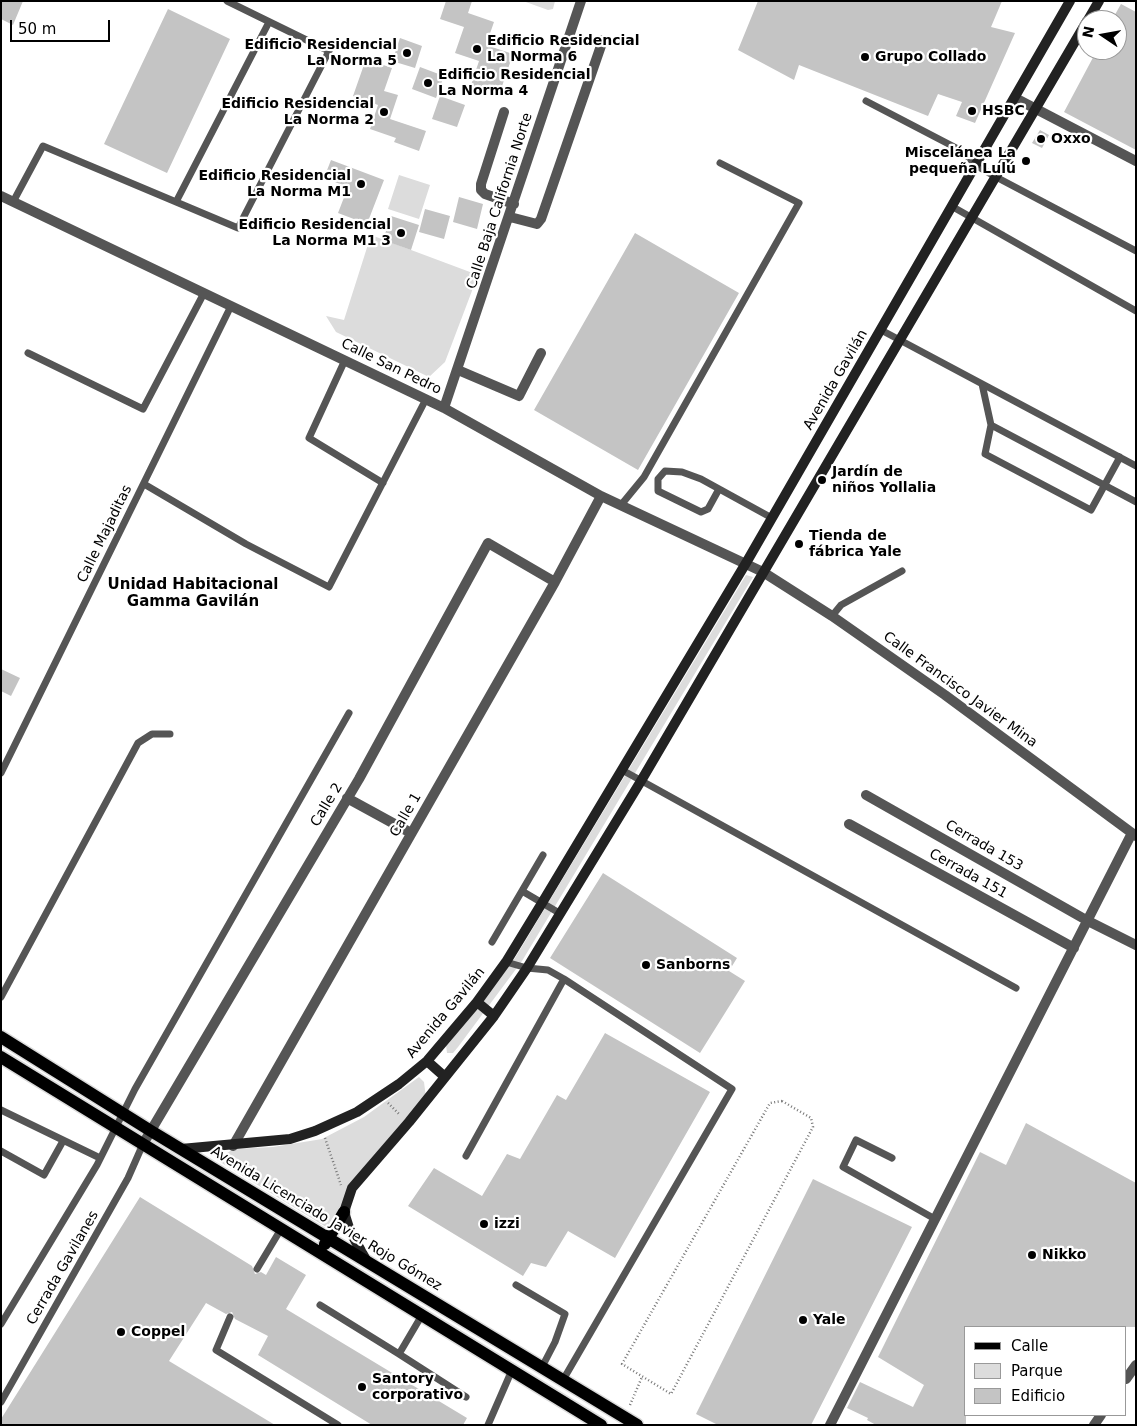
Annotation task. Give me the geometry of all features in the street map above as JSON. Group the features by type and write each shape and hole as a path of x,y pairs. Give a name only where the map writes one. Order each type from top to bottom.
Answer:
{"main road":[{"name":"Avenida Gavilán","path":"181,1149 233,1146 290,1139 322,1129 357,1112 381,1097 427,1061 477,1002 506,962 746,563 977,166 1070,1"},
{"path":"321,1253 352,1188 409,1122 494,1016 561,914 1077,38"},
{"path":"477,1002 494,1016"},
{"name":"Avenida Licenciado Javier Rojo Gómez","path":"1,1038 123,1114 542,1367 624,1421 637,1425"},
{"path":"1,1057 512,1370 594,1423"},
{"path":"427,1061 445,1077"},
{"path":"198,1179 206,1164"},
{"path":"345,1206 350,1231 366,1260"}],"street":[{"name":"Calle Baja California Norte","path":"444,408 510,217 581,1"},
{"path":"510,217 537,224 541,219 603,40"},
{"path":"1015,98 1136,161"},
{"path":"504,112 481,184 481,190 485,194 514,204"},
{"name":"Calle San Pedro","path":"1,196 426,399 602,496 763,572"},
{"path":"458,370 520,396 542,353"},
{"name":"Calle 1","path":"233,1146 555,582 602,496"},
{"name":"Calle 2","path":"143,1144 347,798 488,543 555,582"},
{"name":"Calle Francisco Javier Mina","path":"763,572 832,616 945,695 1134,835"},
{"name":"Cerrada 153","path":"866,795 1088,921 1136,945"},
{"path":"347,798 411,834"},
{"name":"Cerrada 151","path":"849,824 1074,948"},
{"path":"830,1425 1074,948 1134,835"},
{"path":"1127,1378 1136,1365"}],"lane":[{"path":"14,202 43,146 238,228 328,51 227,1"},
{"path":"176,202 269,22"},
{"path":"866,101 962,151 977,166 996,177 1136,251"},
{"path":"621,505 644,477 799,203 720,164"},
{"path":"952,207 1136,311"},
{"path":"28,353 143,409 204,293"},
{"name":"Calle Majaditas","path":"1,773 231,306"},
{"path":"881,330 1136,466"},
{"path":"345,360 309,438 383,483"},
{"path":"982,384 990,425 986,454 1091,510 1120,458"},
{"path":"144,484 246,544 330,587 426,399"},
{"path":"990,425 1136,502"},
{"path":"719,489 708,509 701,512 658,491 658,479 665,471 682,472 701,478 772,518"},
{"path":"832,616 841,605 902,571"},
{"path":"1,1324 100,1158 134,1089 349,713"},
{"path":"1,997 138,743 152,734 170,734"},
{"path":"622,770 1016,988"},
{"path":"492,942 543,855"},
{"path":"522,891 561,914"},
{"path":"506,962 527,968 548,970 732,1089 563,1380"},
{"path":"466,1156 564,979"},
{"path":"1,1110 100,1158"},
{"path":"892,1158 856,1140 843,1167 935,1219"},
{"path":"1,1152 44,1174 63,1141"},
{"name":"Cerrada Gavilanes","path":"1,1402 128,1178 143,1144"},
{"path":"257,1270 281,1229"},
{"path":"516,1285 565,1314 555,1342 542,1367"},
{"path":"320,1306 466,1397"},
{"path":"399,1354 422,1315"},
{"path":"230,1317 216,1350 338,1425"},
{"path":"488,1425 512,1370"}],"path":[{"path":"381,1097 409,1122"},
{"path":"782,1101 811,1118 813,1127 672,1394 642,1377 622,1364 770,1103 782,1101"},
{"path":"322,1129 345,1206"},
{"path":"624,1421 642,1377"}],"green space":[{"path":"523,1 555,1 553,9 548,10"},
{"path":"399,175 430,185 419,219 388,209"},
{"path":"371,235 478,275 445,362 429,377 336,332 326,316 344,320"},
{"path":"746,575 753,577 522,961 458,1047 453,1053 447,1053 446,1045 515,958"},
{"path":"419,1077 424,1082 426,1098 365,1170 331,1230 217,1160 233,1149 273,1147 322,1139 364,1117"}],"building":[{"path":"1,1 23,1 13,25 1,19"},
{"name":"Edificio Residencial La Norma 6","path":"446,1 472,1 468,13 494,22 486,45 513,54 499,95 471,85 479,61 455,53 464,27 440,19"},
{"name":"Grupo Collado","path":"758,1 1002,1 991,27 1015,33 975,123 956,116 962,102 938,94 928,116 799,65 794,80 738,50"},
{"path":"1121,4 1136,12 1136,150 1064,112 1092,60 1127,60 1127,10 1118,10"},
{"path":"168,9 230,39 167,173 104,144"},
{"name":"Edificio Residencial La Norma 5","path":"400,38 422,46 415,68 392,61"},
{"name":"Edificio Residencial La Norma 2","path":"366,59 392,68 384,91 398,95 390,119 426,131 419,151 394,142 396,138 370,129 378,105 353,96"},
{"name":"Edificio Residencial La Norma 4","path":"420,67 444,76 436,98 412,89"},
{"path":"440,96 465,105 457,127 432,119"},
{"name":"Oxxo","path":"1040,130 1049,135 1042,148 1032,143"},
{"name":"Edificio Residencial La Norma M1","path":"331,160 384,180 367,224 338,213 348,187 324,178"},
{"path":"459,197 483,204 477,229 453,222"},
{"path":"425,209 450,216 444,239 419,232"},
{"name":"Edificio Residencial La Norma M1 3","path":"391,216 419,225 411,250 383,240"},
{"path":"635,233 739,293 638,470 534,410"},
{"path":"1,669 20,678 11,696 1,691"},
{"name":"Sanborns","path":"603,873 737,958 729,971 745,981 700,1053 550,958"},
{"path":"605,1033 710,1092 615,1258 568,1231 546,1267 531,1263 523,1276 408,1206 434,1168 482,1196 507,1154 520,1159 557,1095 566,1100"},
{"name":"Nikko","path":"1026,1123 1136,1183 1136,1327 964,1326 964,1416 966,1416 966,1425 876,1425 867,1420 868,1418 847,1408 860,1382 913,1407 924,1385 878,1357 980,1152 1006,1165"},
{"name":"Yale","path":"813,1179 912,1227 811,1425 718,1425 696,1414"},
{"path":"140,1197 252,1266 255,1274 261,1272 266,1275 276,1257 306,1275 286,1309 467,1418 463,1425 372,1425 258,1355 268,1336 235,1319 232,1312 226,1314 206,1303 169,1361 275,1425 1,1425 1,1419"}],"place":[{"name":"Edificio Residencial La Norma 6","path":"477,49"},
{"name":"Edificio Residencial La Norma 5","path":"407,53"},
{"name":"Grupo Collado","path":"865,57"},
{"name":"Edificio Residencial La Norma 4","path":"428,83"},
{"name":"HSBC","path":"972,111"},
{"name":"Edificio Residencial La Norma 2","path":"384,112"},
{"name":"Oxxo","path":"1041,139"},
{"name":"Miscelánea La pequeña Lulú","path":"1026,161"},
{"name":"Edificio Residencial La Norma M1","path":"361,184"},
{"name":"Edificio Residencial La Norma M1 3","path":"401,233"},
{"name":"Jardín de niños Yollalia","path":"822,480"},
{"name":"Tienda de fábrica Yale","path":"799,544"},
{"name":"Sanborns","path":"646,965"},
{"name":"izzi","path":"484,1224"},
{"name":"Nikko","path":"1032,1255"},
{"name":"Yale","path":"803,1320"},
{"name":"Coppel","path":"121,1332"},
{"name":"Santory corporativo","path":"362,1387"}],"district":[{"name":"Unidad Habitacional Gamma Gavilán","path":"193,594"}]}
